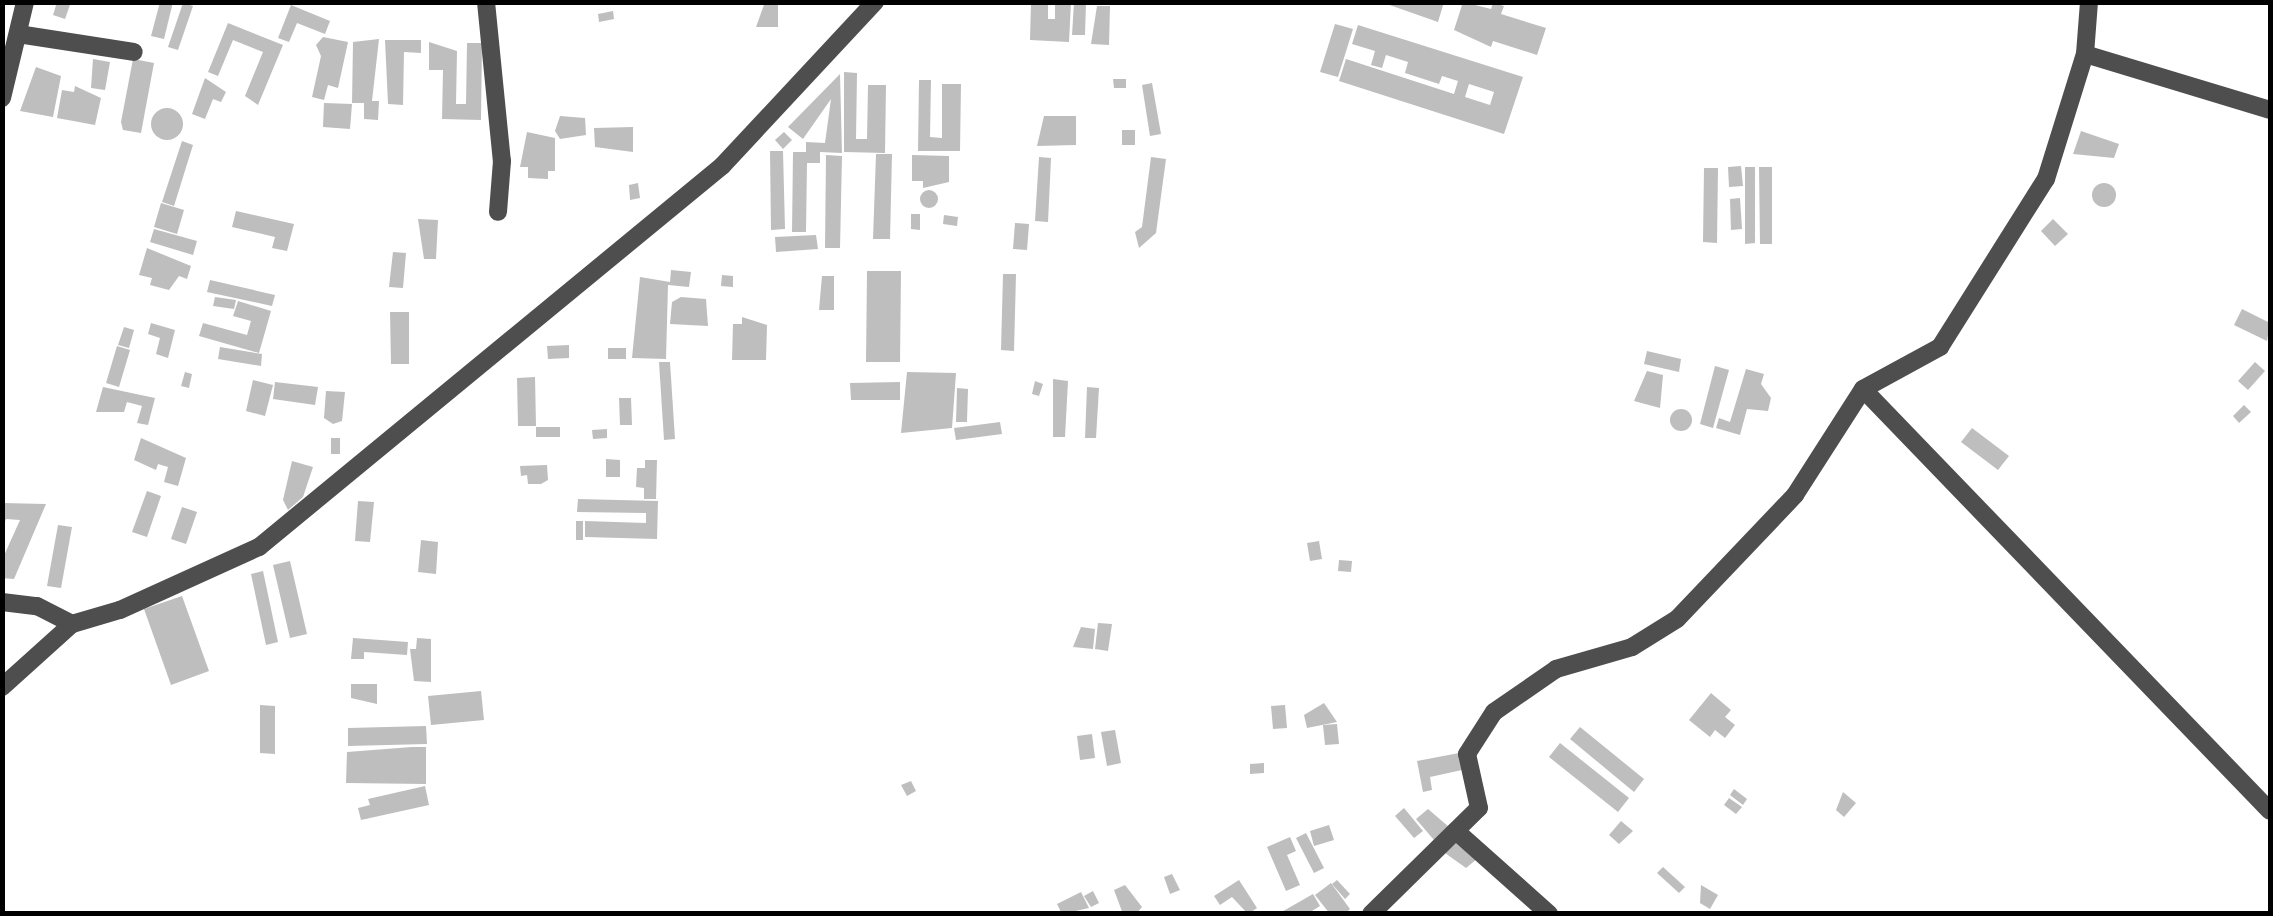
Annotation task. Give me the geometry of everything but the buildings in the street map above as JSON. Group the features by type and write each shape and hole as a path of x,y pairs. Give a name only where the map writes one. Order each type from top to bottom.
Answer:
{"street":[{"path":"2,98 25,2"},
{"path":"486,2 502,162 498,212"},
{"path":"2,687 72,624 120,610 259,548 722,166 875,2"},
{"path":"1371,914 1478,808 1466,754 1494,712 1556,669 1632,647 1676,618 1795,495 1863,389 1940,347 2046,179 2086,54 2089,2"},
{"path":"18,34 134,52"},
{"path":"2086,54 2270,110"},
{"path":"1863,389 2270,811"},
{"path":"2,602 37,606 72,624"},
{"path":"1456,832 1548,914"}]}
